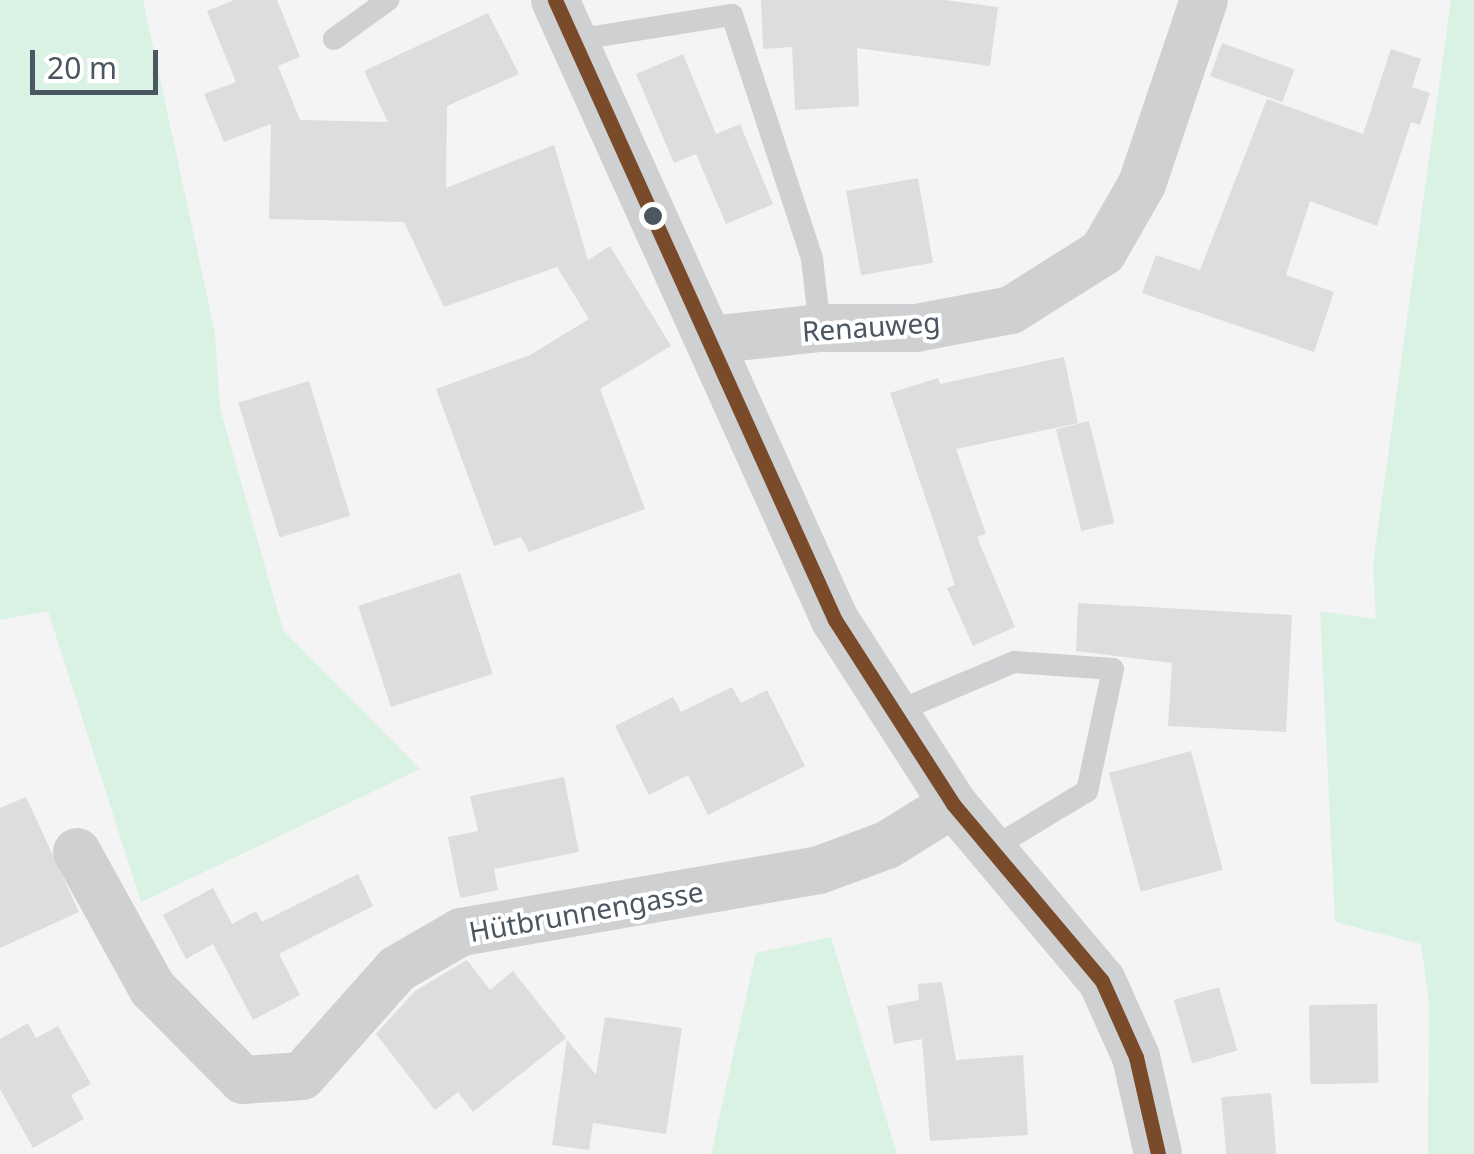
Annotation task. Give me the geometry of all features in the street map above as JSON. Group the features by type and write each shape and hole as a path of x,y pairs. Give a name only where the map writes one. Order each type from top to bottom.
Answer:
{"street":[{"name":"Renauweg","path":"710,340 820,328 916,328 1010,310 1103,252 1142,184 1204,0"},
{"path":"565,20 809,570 891,714 952,804 1102,981 1136,1057 1158,1154"},
{"name":"Hütbrunnengasse","path":"77,852 152,988 242,1080 302,1076 396,969 461,932 819,870 886,845 952,804"}],"lane":[{"path":"334,39 388,0"},
{"path":"565,20 732,15 812,259 820,328"},
{"path":"891,714 1014,662 1113,669 1087,791 991,849"}],"green space":[{"path":"0,0 143,0 215,333 220,408 283,630 420,769 141,902 48,611 0,620"},
{"path":"1451,0 1474,0 1474,1154 1428,1154 1429,1003 1421,944 1335,922 1320,611 1376,619 1373,564"},
{"path":"831,937 897,1154 711,1154 756,953"}],"building":[{"path":"234,0 277,0 300,57 278,66 300,120 388,122 364,71 488,13 519,74 447,106 446,188 554,145 588,260 610,246 671,346 600,389 645,509 529,552 521,537 494,546 436,389 530,355 589,319 557,267 444,307 404,222 269,219 271,124 224,142 204,94 236,82 207,11"},
{"path":"761,0 945,0 998,7 990,66 857,48 859,106 795,110 792,47 763,49"},
{"path":"1222,43 1294,69 1282,102 1210,76"},
{"path":"1391,49 1421,59 1412,87 1430,93 1420,125 1411,122 1377,226 1310,201 1286,275 1334,292 1314,352 1142,293 1156,255 1200,270 1267,99 1363,134"},
{"path":"683,54 716,134 740,124 773,204 726,224 696,154 674,163 636,74"},
{"path":"918,178 933,263 861,275 846,191"},
{"path":"1064,357 1078,423 956,449 986,534 977,537 1015,627 973,646 947,588 955,585 890,393 938,378 940,384"},
{"path":"309,381 350,516 279,537 238,403"},
{"path":"1089,421 1114,523 1081,531 1056,429"},
{"path":"460,573 493,674 391,707 358,606"},
{"path":"1078,603 1292,615 1286,732 1168,726 1172,663 1076,651"},
{"path":"732,687 741,703 767,690 805,766 708,815 688,775 649,795 615,726 673,697 681,712"},
{"path":"1191,751 1223,870 1141,892 1109,773"},
{"path":"564,777 579,852 494,869 498,890 460,898 448,837 478,831 470,796"},
{"path":"26,797 79,912 0,948 0,808"},
{"path":"358,874 373,906 279,954 300,995 253,1020 213,944 186,959 163,915 213,888 232,924 256,911 262,922"},
{"path":"467,960 490,990 513,971 566,1038 473,1112 458,1092 435,1110 376,1034 415,991"},
{"path":"942,982 956,1060 1023,1055 1028,1135 930,1141 922,1039 894,1044 887,1006 919,1000 918,984"},
{"path":"1219,987 1237,1050 1192,1063 1174,1000"},
{"path":"1377,1004 1378,1083 1310,1084 1309,1005"},
{"path":"605,1017 682,1028 666,1134 593,1123 589,1150 552,1145 567,1040 596,1075"},
{"path":"28,1023 36,1038 58,1026 91,1084 71,1095 84,1119 33,1148 0,1089 0,1039"},
{"path":"1271,1093 1276,1154 1226,1154 1221,1097"}],"transit line":[{"path":"555,0 835,620 953,804 1102,981 1136,1057 1158,1154"}]}
